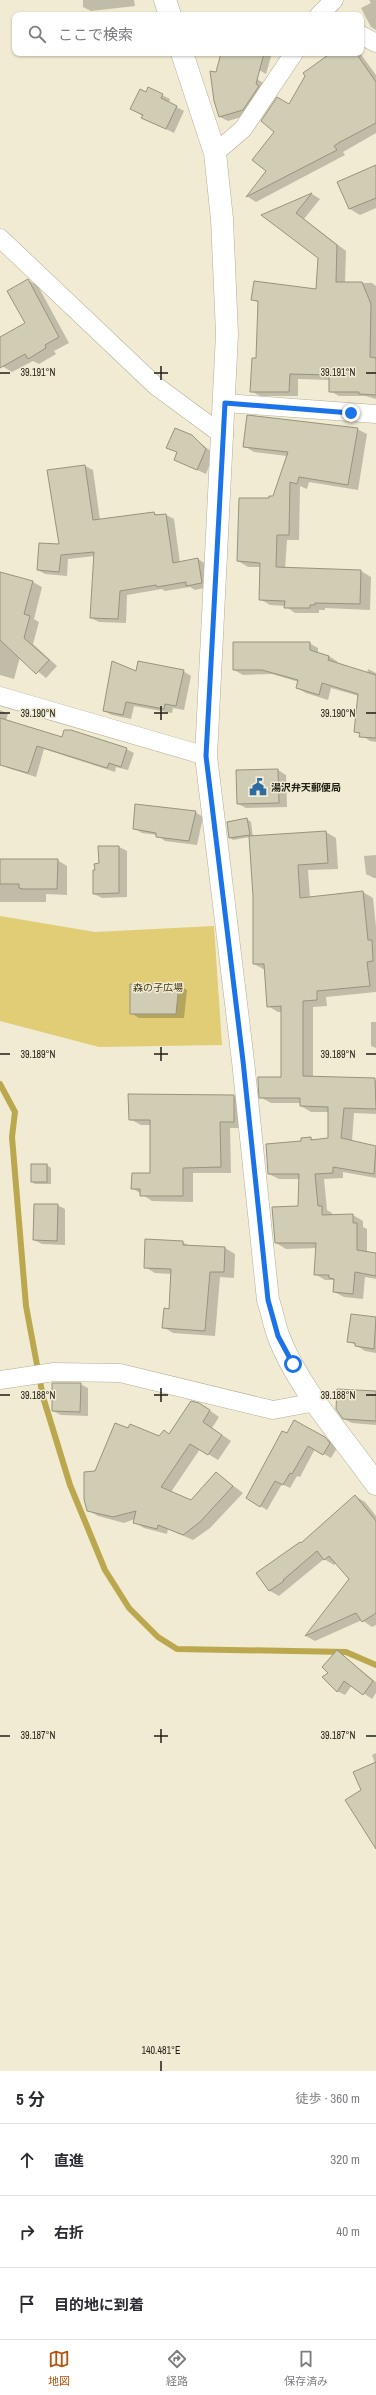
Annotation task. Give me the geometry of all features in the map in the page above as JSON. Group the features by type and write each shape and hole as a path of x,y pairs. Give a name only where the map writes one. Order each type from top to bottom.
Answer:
{"street":[{"path":"165,0 169,12"},
{"path":"364,37 376,43"},
{"path":"183,56 215,153 222,219 227,334 225,403 206,756 243,1061 268,1300 278,1336 316,1402 376,1484"},
{"path":"215,153 243,129 292,56"},
{"path":"0,238 156,386 224,436"},
{"path":"225,403 376,414"},
{"path":"0,696 206,756"},
{"path":"0,1380 54,1372 120,1373 274,1410 316,1402"}],"green space":[{"name":"森の子広場","path":"0,916 95,932 214,926 222,1045 99,1047 0,1021"}],"building":[{"path":"220,56 263,56 256,84 259,86 243,110 219,117 214,101 210,71 216,72"},
{"path":"327,56 358,56 376,82 376,123 334,146 337,150 246,197 266,171 252,160 274,132 261,121 277,97 289,104 305,76 303,73"},
{"path":"148,87 163,94 161,98 177,106 166,129 141,118 143,115 130,109 140,89 146,92"},
{"path":"376,165 376,198 349,209 337,182"},
{"path":"312,193 296,213 337,245 336,282 362,282 371,304 370,357 376,358 376,395 359,394 359,392 329,392 329,375 290,374 289,392 250,392 252,358 256,358 258,301 251,300 254,281 316,289 318,258 261,215"},
{"path":"28,279 59,337 45,345 46,348 28,359 25,354 0,368 0,337 25,323 7,291"},
{"path":"247,415 358,428 348,485 299,477 297,484 290,482 289,535 277,535 276,567 361,570 360,604 315,603 315,605 310,605 310,608 284,608 285,601 259,600 260,563 237,561 239,498 269,498 269,496 273,496 288,452 243,447"},
{"path":"175,428 192,435 206,449 197,470 174,460 177,452 166,448"},
{"path":"85,465 93,520 154,512 155,515 166,514 173,563 198,558 202,583 186,586 186,582 120,591 118,619 90,618 94,552 61,555 59,572 37,570 39,543 59,544 47,470"},
{"path":"0,572 33,581 24,614 30,616 24,638 49,660 36,674 0,640"},
{"path":"233,642 310,642 310,650 329,656 328,660 376,675 376,738 359,737 360,733 354,732 358,694 322,683 319,695 296,688 298,680 262,670 233,670"},
{"path":"112,661 136,671 138,661 184,670 176,706 165,704 164,709 126,702 123,715 103,711"},
{"path":"0,718 62,737 64,730 71,730 127,748 121,767 109,763 107,768 37,746 28,773 0,765"},
{"path":"278,769 279,803 237,804 236,770"},
{"path":"135,804 196,811 189,841 156,837 156,833 133,829"},
{"path":"247,818 250,835 229,838 227,822"},
{"path":"326,831 328,863 298,865 300,898 363,891 368,940 372,940 373,961 367,962 370,986 317,991 317,1000 303,1001 303,1076 375,1078 376,1109 344,1108 341,1138 376,1146 374,1174 333,1167 333,1173 315,1174 318,1206 322,1206 322,1215 353,1214 353,1223 357,1223 357,1250 376,1253 376,1276 355,1272 353,1294 333,1292 334,1279 329,1278 329,1275 314,1275 316,1243 275,1243 272,1207 298,1206 299,1174 268,1174 266,1144 301,1141 301,1138 311,1137 311,1140 328,1138 328,1107 300,1106 300,1098 259,1098 258,1077 281,1077 281,1006 267,1007 264,964 253,964 253,896 249,836"},
{"path":"98,846 119,846 119,893 93,894 94,864 99,863"},
{"path":"0,859 58,859 57,889 23,889 19,888 19,884 0,884"},
{"path":"130,984 179,984 176,1014 130,1014"},
{"path":"128,1094 234,1095 234,1122 220,1122 221,1167 183,1168 183,1196 140,1196 140,1189 131,1189 132,1173 150,1173 150,1120 129,1120"},
{"path":"31,1164 47,1164 47,1182 31,1182"},
{"path":"34,1204 58,1204 57,1241 33,1240"},
{"path":"145,1239 183,1241 183,1245 225,1247 224,1272 210,1272 205,1331 162,1328 164,1308 169,1309 171,1269 144,1268"},
{"path":"351,1314 376,1317 374,1349 355,1346 355,1343 347,1342"},
{"path":"52,1383 81,1383 80,1412 52,1411"},
{"path":"337,1389 376,1391 376,1421 343,1419 336,1409"},
{"path":"191,1401 199,1403 210,1410 203,1422 222,1435 208,1455 190,1444 161,1487 191,1500 216,1472 233,1486 200,1522 183,1535 158,1525 157,1529 133,1523 136,1511 113,1517 87,1511 84,1499 84,1472 95,1471 115,1423 128,1428 130,1424 159,1436 164,1430 169,1434"},
{"path":"294,1420 325,1437 330,1443 323,1455 308,1446 292,1474 290,1473 283,1485 275,1481 260,1507 246,1498 282,1431 287,1433"},
{"path":"355,1495 376,1521 376,1613 362,1622 356,1613 305,1636 349,1579 329,1556 324,1560 317,1551 283,1580 284,1581 269,1591 256,1573 300,1542 301,1543"},
{"path":"337,1650 373,1681 363,1695 344,1681 337,1692 322,1677 328,1673 322,1667"},
{"path":"376,1762 376,1849 345,1800 361,1790 353,1772"}],"waterway":[{"path":"0,1084 15,1112 12,1137 26,1306 43,1397 70,1485 105,1570 129,1608 158,1637 177,1649 346,1652 376,1665"}],"place":[{"name":"湯沢弁天郵便局","path":"258,787"}],"route":[{"path":"293,1364 278,1336 268,1300 243,1061 206,756 225,403 351,413"}]}
